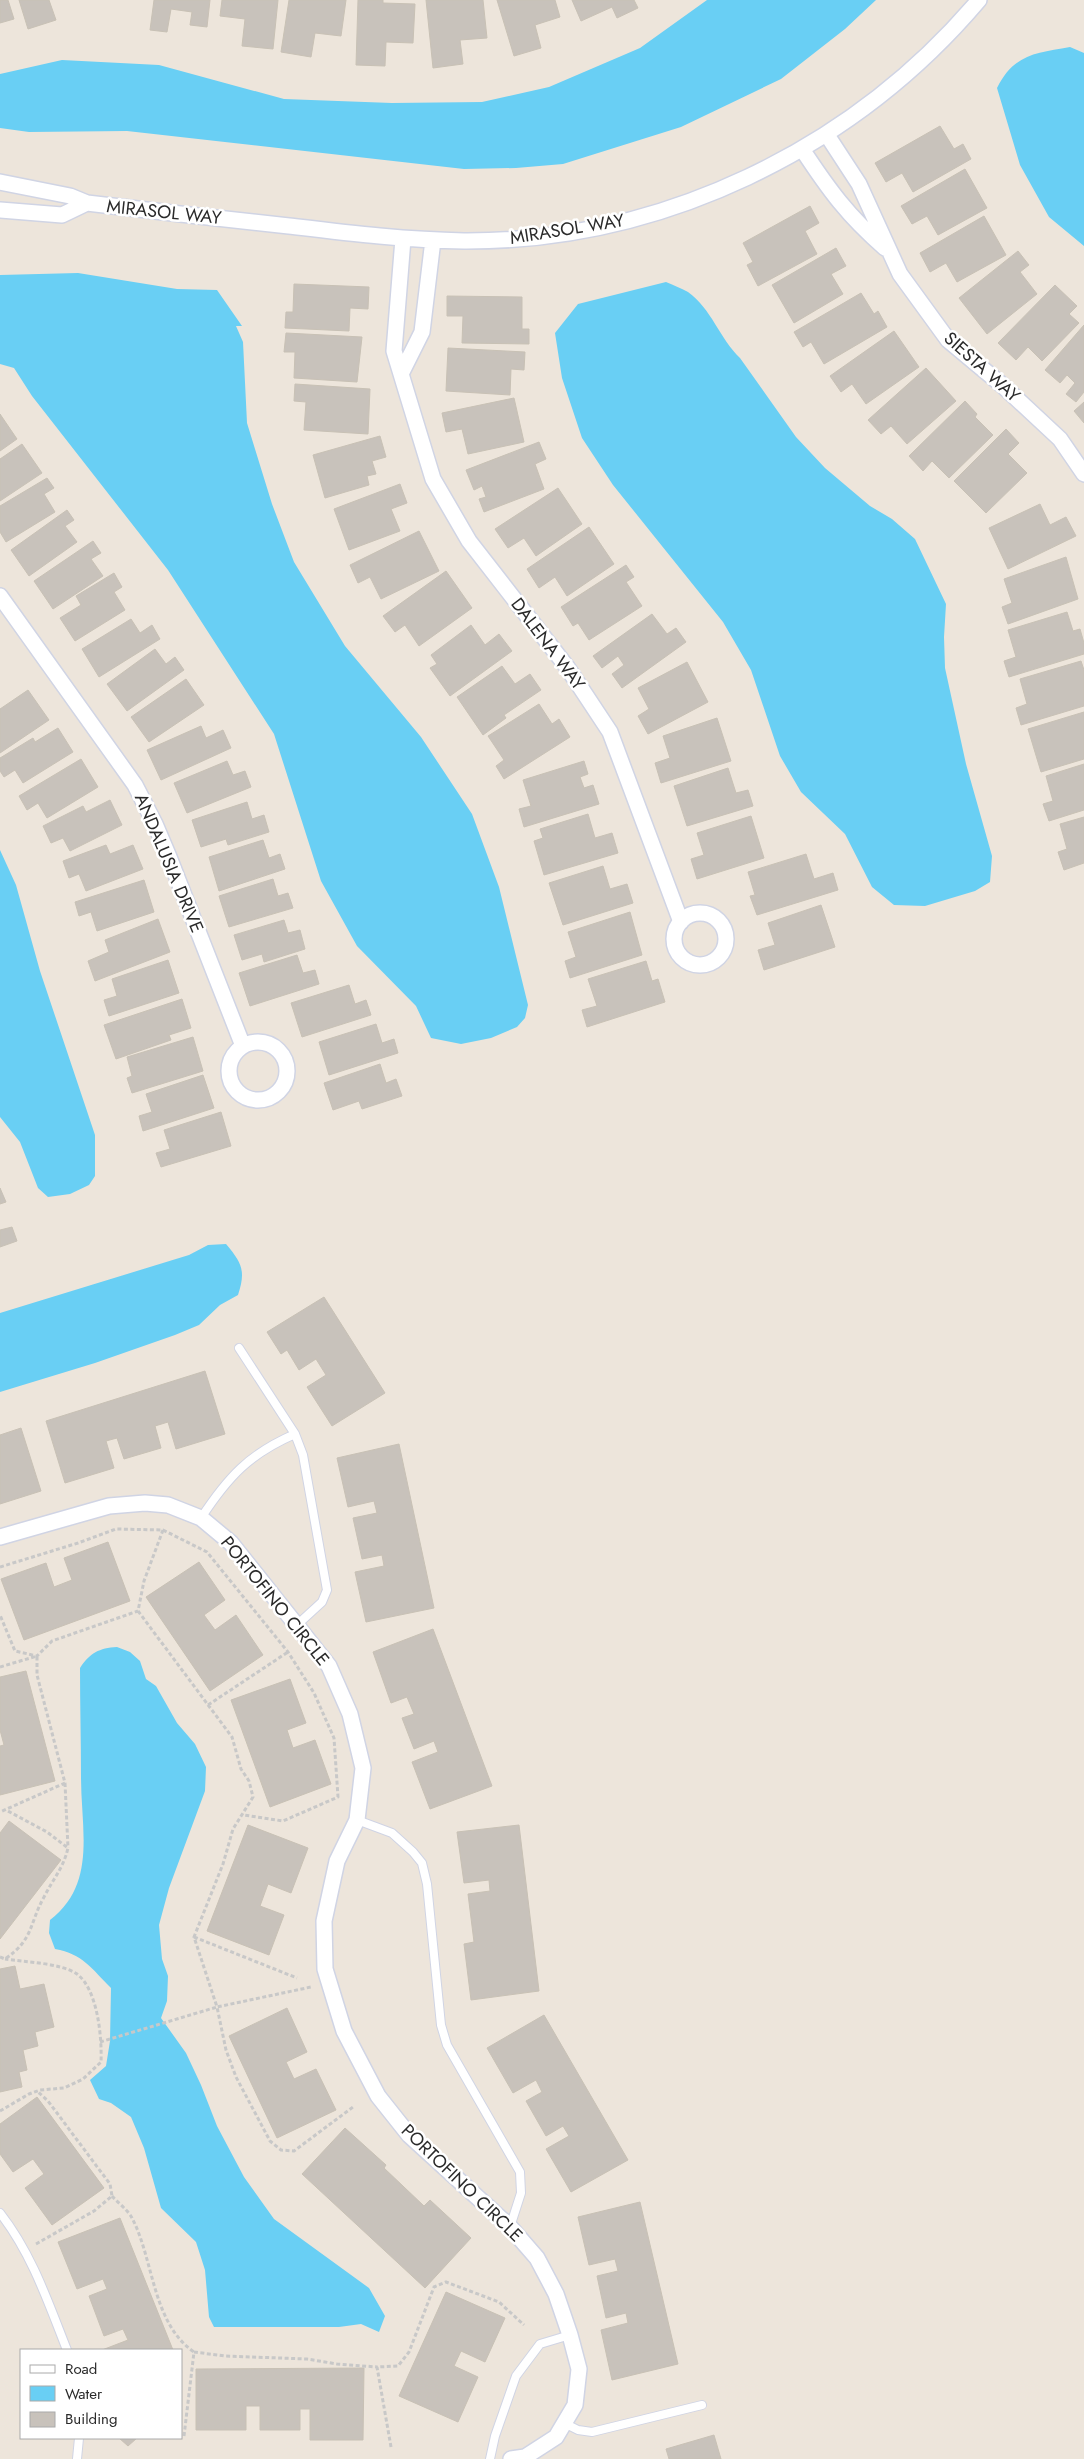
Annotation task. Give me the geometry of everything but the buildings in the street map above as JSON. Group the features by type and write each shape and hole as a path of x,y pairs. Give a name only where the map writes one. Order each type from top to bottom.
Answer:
{"street":[{"name":"MIRASOL WAY","path":"0,182 70,196 87,204 403,239 512,239 558,234 649,215 705,196 758,173 802,149 827,135 895,84 938,45 979,0"},
{"name":"SIESTA WAY","path":"827,135 859,184 900,274 948,340 1002,385 1060,439 1084,474"},
{"name":"SIESTA WAY","path":"802,149 834,197 860,227 890,253"},
{"name":"MIRASOL WAY","path":"0,210 62,215 87,204"},
{"name":"DALENA WAY","path":"403,239 394,351 433,479 469,541 567,667 610,732 682,922"},
{"path":"401,374 422,332 432,240"},
{"name":"ANDALUSIA DRIVE","path":"0,596 135,785 169,857 243,1046"},
{"name":"PORTOFINO CIRCLE","path":"0,1537 108,1506 145,1503 168,1505 202,1518 231,1542 330,1666 350,1714 363,1768 357,1820 337,1861 324,1921 325,1969 344,2031 378,2096 409,2135 510,2227 537,2258 556,2294 579,2369 575,2405 556,2437 525,2457 511,2459"}],"lane":[{"path":"239,1348 295,1434 303,1454 327,1590 322,1602 298,1624"},
{"path":"202,1518 235,1471 276,1442 295,1434"},
{"path":"357,1820 392,1833 422,1864 427,1884 441,2025 447,2045 520,2172 521,2193 510,2227"},
{"path":"0,2213 18,2237 30,2259 67,2349"},
{"path":"490,2459 495,2436 516,2376 540,2344 570,2335"},
{"path":"564,2423 578,2430 592,2432 702,2406"},
{"path":"77,2459 79,2439"}],"path":[{"path":"0,1567 116,1529 163,1530 207,1552 288,1652 314,1693 334,1738 338,1797 283,1821 244,1815"},
{"path":"163,1530 144,1581 138,1610 232,1737 240,1769 249,1780 253,1797 244,1815 233,1829 223,1864 194,1937 217,2007 226,2050 236,2077 270,2141 281,2150 294,2151 353,2108"},
{"path":"0,1667 37,1656 52,1641 138,1610"},
{"path":"0,1615 15,1651 37,1656"},
{"path":"208,1705 288,1652"},
{"path":"5,1959 20,1949 33,1927 43,1898 64,1866 68,1848 65,1783 37,1675 37,1656"},
{"path":"0,1812 65,1783"},
{"path":"5,1810 47,1832 68,1848"},
{"path":"194,1937 297,1978"},
{"path":"0,1957 60,1967 78,1975 94,1997 101,2062 83,2079 64,2088 37,2091 0,2111"},
{"path":"100,2042 186,2018 217,2007 311,1987"},
{"path":"37,2091 48,2101 110,2184 112,2196 132,2218 162,2312 183,2345 194,2352 225,2356 307,2359 378,2367 398,2366 409,2352 434,2287 446,2282 499,2302 524,2325"},
{"path":"36,2244 94,2211 112,2196"},
{"path":"184,2436 194,2352"},
{"path":"378,2367 391,2447"}],"water":[{"path":"707,0 876,0 845,29 781,79 681,127 563,164 516,168 464,169 127,131 29,132 0,128 0,74 62,60 159,65 284,99 392,103 482,102 549,87 640,48"},
{"path":"1070,47 1084,53 1084,246 1049,217 1020,165 997,88 1011,68 1027,57"},
{"path":"78,273 177,289 217,290 242,326 236,326 243,342 247,423 272,504 294,562 345,646 421,737 472,814 499,887 528,1005 525,1018 517,1027 491,1038 461,1044 431,1038 416,1006 357,946 321,881 274,734 168,570 32,396 14,368 0,364 0,275"},
{"path":"666,282 688,292 703,306 796,437 825,468 870,506 892,519 915,539 946,604 945,668 966,764 992,856 990,882 975,891 925,906 894,905 872,887 845,834 801,792 780,756 751,670 723,622 613,485 582,438 562,378 555,333 578,304"},
{"path":"0,850 16,885 40,971 95,1135 95,1176 89,1185 70,1194 48,1197 38,1188 20,1142 0,1117"},
{"path":"226,1244 236,1257 241,1268 242,1280 238,1295 220,1305 199,1325 95,1363 0,1392 0,1313 189,1255 208,1245"},
{"path":"117,1647 130,1652 140,1661 146,1679 156,1686 177,1723 195,1744 206,1767 205,1791 169,1888 159,1925 162,1959 168,1976 167,2001 161,2018 186,2053 217,2126 244,2177 274,2219 369,2288 385,2316 379,2332 361,2324 339,2327 214,2327 209,2317 205,2270 196,2242 161,2208 144,2148 131,2117 111,2103 99,2099 90,2080 106,2066 110,2041 111,1988 80,1958 65,1951 55,1949 49,1933 50,1920 65,1906 75,1890 83,1855 80,1668 96,1652"}]}
